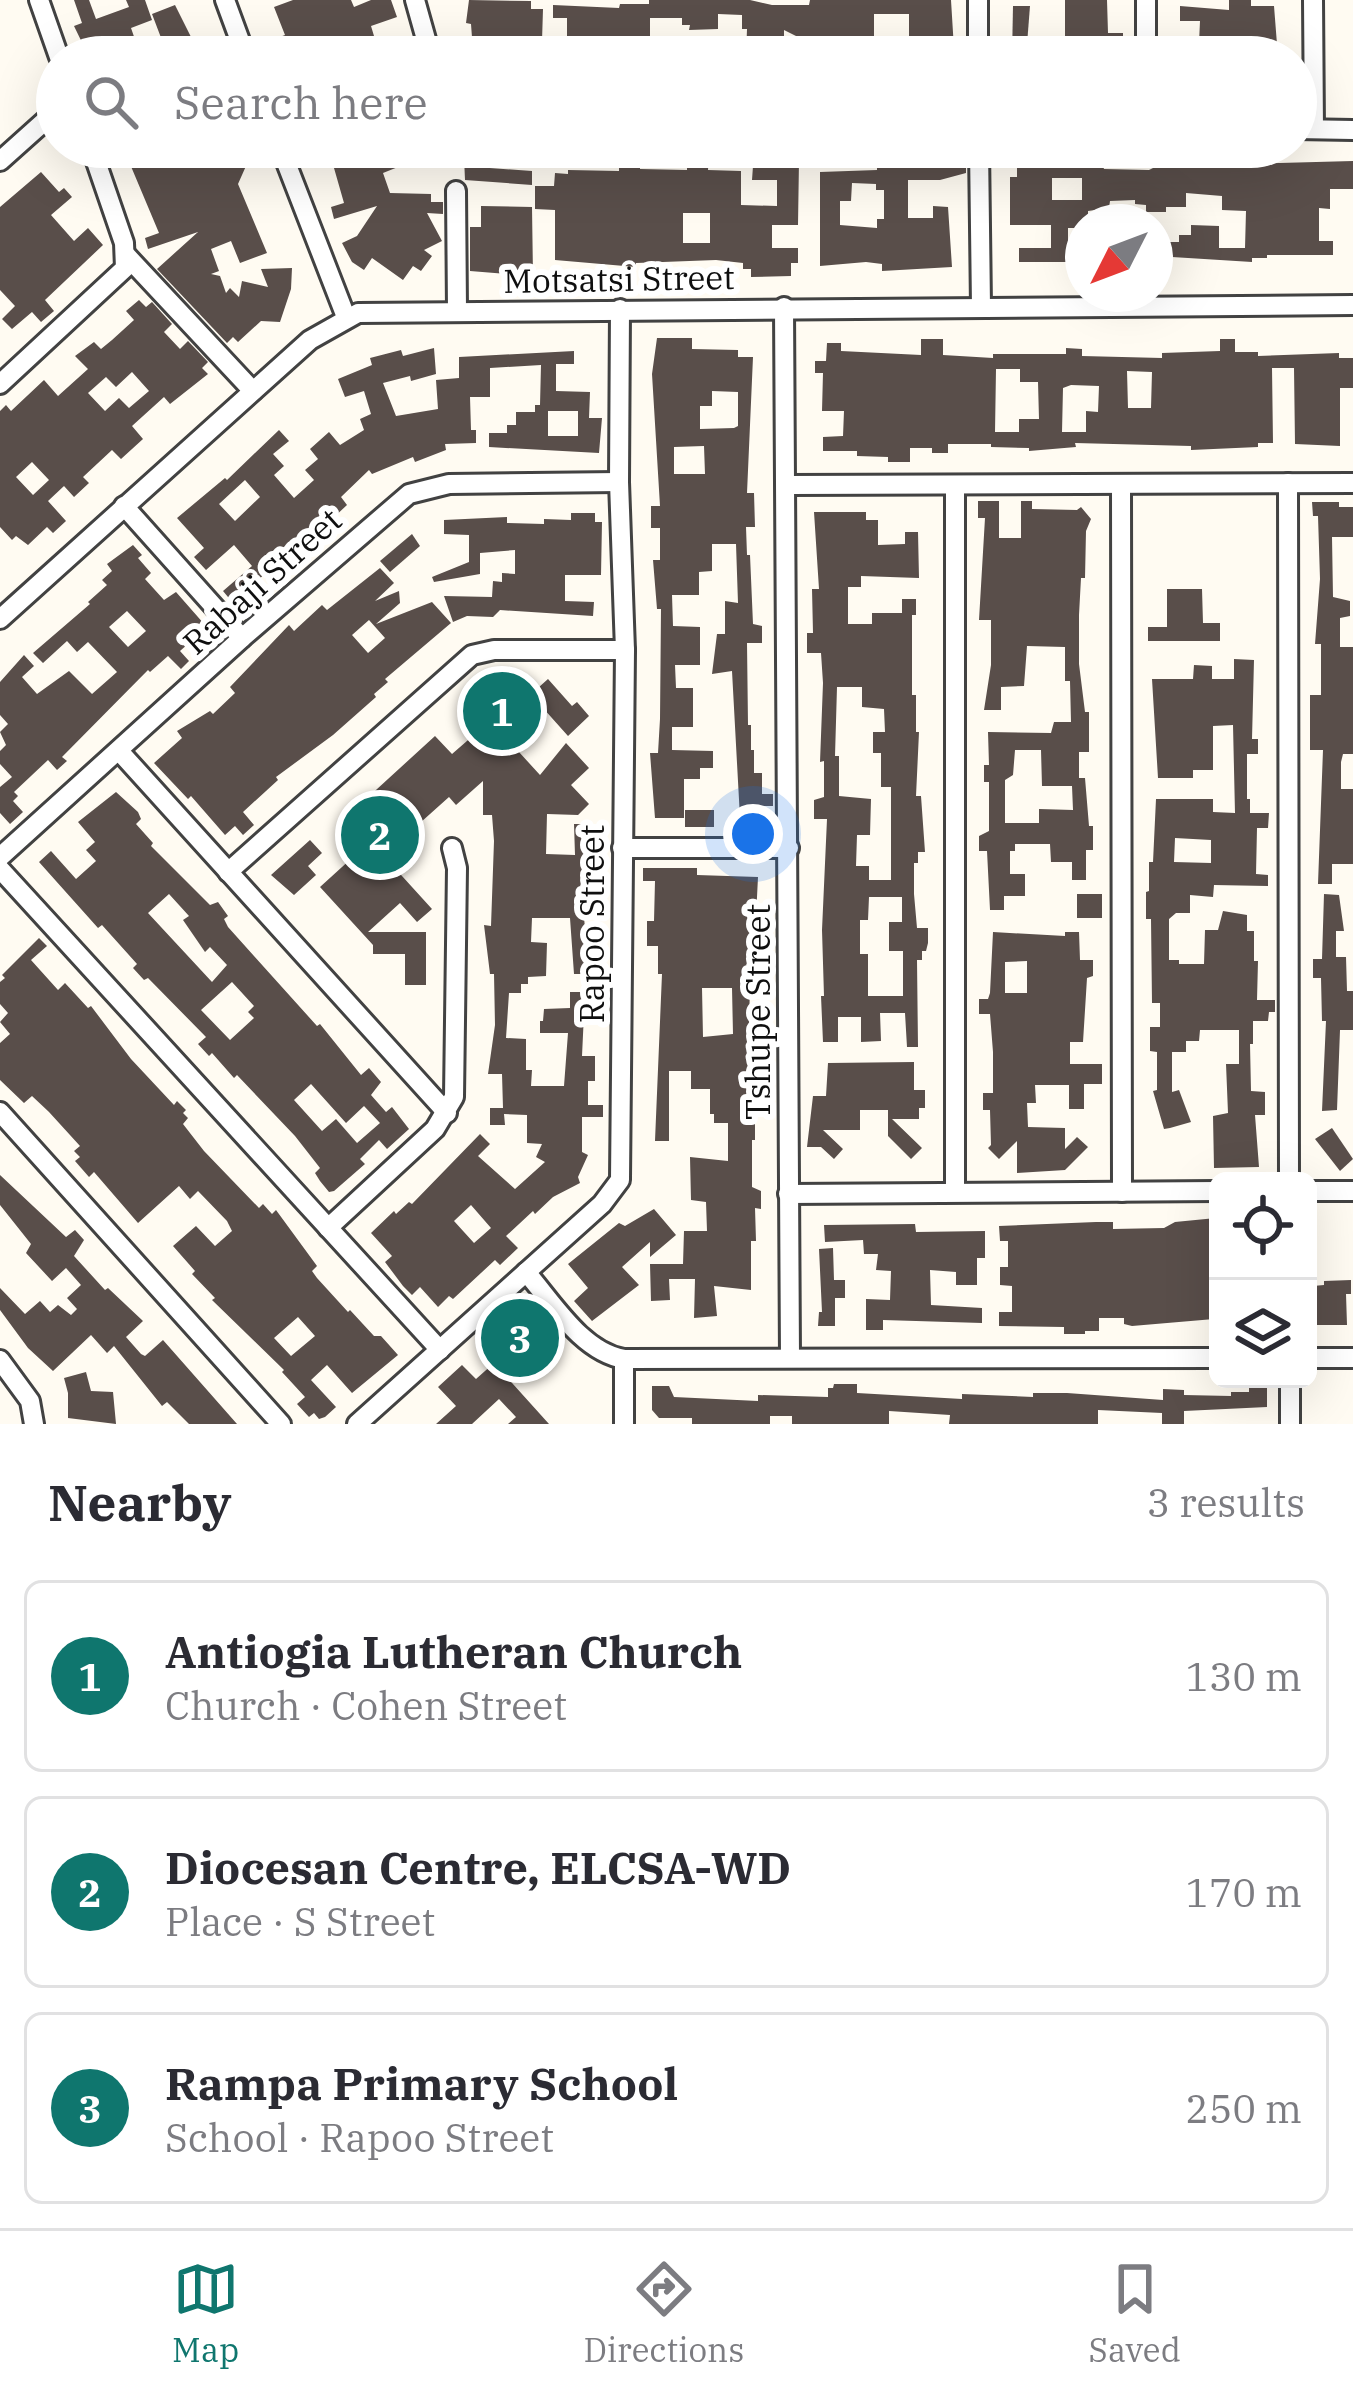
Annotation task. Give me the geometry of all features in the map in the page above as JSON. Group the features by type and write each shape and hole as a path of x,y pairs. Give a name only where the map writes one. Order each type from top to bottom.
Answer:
{"street":[{"path":"38,0 51,36"},
{"path":"224,0 238,36"},
{"path":"415,0 425,36"},
{"path":"977,0 978,36"},
{"path":"1145,0 1146,36"},
{"path":"1311,36 1313,0"},
{"path":"0,161 36,129"},
{"path":"1317,129 1353,130"},
{"path":"98,168 127,255 253,391"},
{"path":"288,168 340,321"},
{"path":"979,168 981,307"},
{"path":"456,191 457,310"},
{"path":"0,384 117,279 127,255"},
{"path":"327,274 353,299 388,310"},
{"path":"310,340 328,308 327,274"},
{"name":"Motsatsi Street","path":"0,620 310,340 340,321 388,310 1353,305"},
{"name":"Tshupe Street","path":"784,307 790,1358"},
{"name":"Rapoo Street","path":"357,1424 602,1204 620,1180 625,650 620,308"},
{"name":"Rabaji Street","path":"0,857 409,494 449,484 619,482"},
{"path":"1288,482 1289,1172"},
{"path":"788,484 1353,483"},
{"path":"1121,484 1122,1192"},
{"path":"955,487 955,1191"},
{"path":"124,506 242,638"},
{"path":"228,872 472,655 494,650 625,650"},
{"path":"120,752 447,1113"},
{"path":"328,1228 435,1129 454,1097 457,868 452,848"},
{"path":"622,848 789,848"},
{"path":"0,869 440,1350"},
{"path":"0,1112 281,1424"},
{"path":"788,1194 1209,1191"},
{"path":"1317,1191 1353,1191"},
{"path":"526,1272 592,1346 624,1359 1209,1358"},
{"path":"1317,1358 1353,1358"},
{"path":"624,1359 625,1424"},
{"path":"0,1360 30,1401 34,1424"},
{"path":"1290,1388 1290,1424"}],"building":[{"path":"74,0 89,0 96,19 129,7 126,0 145,0 152,20 131,28 134,36 79,36 74,26 82,23"},
{"path":"293,0 351,0 354,7 371,0 391,0 397,17 371,26 374,36 282,36 274,7"},
{"path":"469,0 531,1 531,9 543,9 542,36 472,36 471,24 466,23"},
{"path":"649,0 809,5 810,0 951,0 953,36 909,36 909,14 874,14 874,36 796,36 784,30 784,36 747,36 742,15 718,14 718,29 689,30 682,18 650,18 650,36 567,36 567,18 553,18 553,5 619,8 620,4 649,4"},
{"path":"1065,0 1107,0 1108,33 1123,33 1123,36 1065,36"},
{"path":"1229,0 1274,6 1276,36 1199,36 1200,21 1180,21 1180,6 1229,10"},
{"path":"175,5 190,36 160,36 152,14"},
{"path":"1013,6 1030,6 1028,36 1012,36"},
{"path":"1353,161 1353,189 1330,189 1330,209 1319,208 1319,241 1333,241 1333,255 1267,255 1252,258 1252,262 1173,257 1173,242 1179,242 1179,235 1191,235 1191,225 1219,226 1219,248 1245,248 1246,211 1222,210 1222,196 1186,193 1186,207 1135,204 1135,200 1065,204 1065,262 1019,262 1019,248 1051,248 1051,225 1010,225 1010,177 1017,177 1017,168 1317,168 1317,162","holes":["1052,178 1082,178 1082,200 1052,200"]},
{"path":"132,168 245,168 238,184 267,253 240,263 231,241 211,249 219,271 211,274 220,276 226,293 230,288 239,297 242,281 268,287 261,269 292,268 280,322 261,321 238,342 233,337 227,343 157,269 198,232 148,249 145,238 159,233"},
{"path":"334,168 396,168 383,173 390,193 431,194 431,202 443,202 443,214 427,213 442,241 424,250 432,256 421,271 413,266 403,280 372,258 364,270 352,262 342,243 357,236 377,206 334,219 331,207 344,203"},
{"path":"464,168 532,171 532,185 465,180"},
{"path":"753,168 799,168 798,225 772,225 772,248 798,248 798,263 791,263 791,276 751,277 751,269 743,269 743,263 716,260 636,263 636,267 555,260 555,210 535,209 535,186 554,186 555,173 568,174 568,170 741,171 741,205 777,206 777,180 752,180","holes":["683,213 710,213 710,243 683,243"]},
{"path":"966,168 966,173 940,180 908,180 908,218 933,218 933,206 948,207 952,267 882,271 882,264 866,262 820,266 820,172","holes":["852,183 876,184 876,190 884,190 884,219 877,219 877,228 840,225 840,201 851,201"]},
{"path":"41,172 59,192 64,188 72,197 51,215 74,241 88,228 103,245 45,300 54,311 41,322 32,312 12,329 2,319 15,306 0,290 0,207"},
{"path":"481,206 532,207 533,276 470,271 470,227 481,227"},
{"path":"139,300 146,307 152,302 172,324 164,332 180,349 188,341 208,362 202,368 208,374 170,404 164,397 132,426 143,439 121,459 112,450 83,477 89,483 74,497 64,486 48,501 66,521 53,533 47,527 28,545 16,536 12,540 0,527 0,411 6,405 11,411 44,380 58,396 88,369 75,356 94,342 101,349 134,320 126,311","holes":["132,372 149,391 129,408 119,398 105,411 88,393 106,377 116,387","32,462 49,480 33,495 16,477"]},
{"path":"657,338 692,338 692,349 738,350 738,357 753,357 747,493 754,493 755,527 746,527 753,624 762,626 762,643 747,643 748,725 754,773 762,773 762,794 773,794 773,806 755,806 755,818 740,818 732,671 712,674 717,634 725,634 725,601 738,603 736,544 712,544 712,571 699,572 699,595 672,595 673,626 700,627 700,665 675,665 676,688 693,688 693,727 672,727 672,750 713,751 713,768 700,768 700,779 684,779 684,818 655,818 650,753 658,753 661,609 657,609 653,560 660,560 660,528 651,528 651,506 660,506 652,374","holes":["712,391 738,392 738,426 700,429 700,406 712,406","704,446 705,474 674,474 674,447"]},
{"path":"921,339 943,339 943,355 1066,354 1066,348 1082,349 1082,356 1162,358 1162,353 1220,351 1220,339 1235,339 1235,352 1258,352 1258,356 1339,353 1339,358 1353,358 1353,388 1340,388 1340,446 1295,444 1294,368 1272,368 1273,443 1258,443 1258,447 1191,450 1191,446 1075,443 1076,447 1029,451 991,444 948,444 948,453 910,448 910,462 857,456 857,451 823,451 823,437 843,436 844,411 822,411 823,373 815,373 815,361 826,361 827,343 841,343 841,351 921,355","holes":["996,369 1020,369 1020,382 1038,382 1039,419 1019,419 1019,432 995,432","1127,371 1152,372 1151,408 1128,408","1099,386 1098,412 1086,411 1086,432 1062,432 1063,388"]},
{"path":"434,348 436,374 383,383 396,416 438,409 436,380 459,378 459,357 574,351 574,364 556,364 556,391 590,392 589,418 602,418 599,453 489,447 489,433 507,433 507,425 516,425 516,412 535,412 535,405 540,405 541,365 490,368 490,397 470,397 476,443 445,444 446,450 415,462 413,457 372,474 369,470 341,497 347,505 332,519 338,526 315,549 310,543 272,574 269,570 233,603 223,591 252,566 234,545 206,570 194,557 204,548 177,518 227,480 279,430 289,441 273,454 284,466 274,475 294,498 314,480 305,470 318,459 310,449 329,432 340,445 364,430 360,419 371,414 364,391 345,397 338,379 372,365 370,358 401,350 403,356","holes":["548,411 578,411 578,436 548,436","245,480 260,497 235,521 219,504"]},
{"path":"978,501 999,501 999,538 1021,538 1021,501 1032,501 1032,509 1081,507 1091,519 1079,615 1089,752 1079,752 1079,778 1085,778 1093,850 1086,850 1086,880 1072,880 1072,862 1051,862 1050,844 1015,844 1015,851 1010,851 1010,874 1025,874 1025,896 1004,896 1004,910 990,910 987,851 979,851 979,836 989,831 989,782 984,782 984,765 989,765 988,732 1051,733 1054,722 1071,722 1070,681 1065,681 1065,647 1027,646 1024,686 1001,687 1001,710 984,710 991,620 979,620 985,518 978,518","holes":["1015,750 1041,750 1042,786 1072,786 1073,810 1039,809 1039,823 1005,823 1005,780 1013,775"]},
{"path":"1312,502 1353,507 1353,537 1332,537 1333,597 1350,601 1350,616 1340,618 1340,647 1353,647 1353,754 1343,754 1341,789 1353,789 1353,864 1332,864 1332,884 1318,884 1323,750 1310,750 1310,695 1321,695 1321,644 1315,644 1318,516 1313,516"},
{"path":"814,512 866,512 866,520 878,520 878,545 905,544 905,532 918,532 919,578 861,576 861,587 848,587 848,624 872,624 872,613 902,613 902,599 916,599 912,695 916,695 919,732 916,796 921,796 925,852 918,852 918,863 914,863 914,894 917,928 928,928 926,951 917,960 918,1047 907,1047 905,1013 880,1013 881,1041 861,1042 861,1017 838,1017 838,1042 823,1042 827,819 814,819 814,800 824,797 824,761 820,762 823,683 821,653 807,653 807,633 813,633 812,589 819,589","holes":["837,687 862,687 862,707 884,709 885,732 873,732 873,753 881,753 881,787 891,787 891,880 869,880 869,866 856,866 857,835 870,835 871,799 839,796","869,897 902,897 902,922 889,922 889,951 903,951 903,996 868,996 868,954 860,954 860,920 868,920"]},
{"path":"571,513 595,513 595,522 602,522 601,575 565,575 565,601 594,602 593,616 500,610 493,617 467,616 453,622 444,596 492,597 493,581 502,582 502,573 515,574 515,550 480,553 480,574 434,582 432,577 469,562 469,535 444,534 444,520 507,517 507,523 544,524 544,519 571,520"},
{"path":"412,534 420,546 390,572 380,561"},
{"path":"133,545 151,573 145,579 164,600 176,592 212,633 204,641 198,635 180,651 189,661 181,669 168,656 148,670 62,757 67,761 57,770 48,760 14,792 18,796 13,801 23,812 10,824 0,813 0,787 12,777 0,764 0,751 6,745 0,732 8,724 0,715 0,682 24,655 34,666 22,677 37,694 69,671 92,694 117,672 88,642 77,652 67,641 43,663 33,653 107,585 102,580 112,571 107,564","holes":["127,611 146,631 128,647 109,627"]},
{"path":"380,568 394,583 375,601 399,591 400,603 376,624 432,602 451,623 385,679 388,682 376,697 333,735 276,777 243,812 254,825 243,835 235,826 225,835 154,763 182,738 177,731 210,711 213,714 235,693 230,687 289,625 294,631 322,605 327,610","holes":["369,620 385,638 368,653 352,635"]},
{"path":"1167,589 1202,589 1203,623 1220,623 1220,641 1148,641 1148,627 1167,627"},
{"path":"1234,659 1254,660 1252,739 1258,739 1258,754 1247,754 1247,799 1250,813 1269,813 1268,828 1257,828 1256,874 1268,875 1268,886 1214,885 1213,897 1190,895 1190,913 1176,913 1169,919 1169,960 1204,964 1205,930 1218,930 1223,911 1247,915 1247,931 1254,931 1254,961 1258,961 1257,1000 1275,1000 1275,1012 1269,1012 1268,1021 1253,1021 1250,1044 1251,1091 1265,1092 1265,1115 1255,1115 1259,1167 1214,1168 1213,1116 1228,1113 1226,1064 1239,1064 1239,1030 1200,1030 1199,1041 1186,1041 1186,1052 1172,1052 1172,1092 1179,1090 1191,1122 1164,1129 1153,1091 1157,1090 1157,1052 1150,1051 1150,1027 1160,1027 1160,1003 1152,1003 1146,892 1149,862 1153,862 1156,799 1213,799 1213,812 1235,813 1233,725 1213,726 1213,770 1193,770 1193,778 1158,778 1152,679 1193,679 1194,665 1212,666 1212,679 1234,679","holes":["1175,838 1211,840 1211,863 1174,862"]},
{"path":"548,679 572,706 577,702 589,716 568,736 543,708 508,740 540,775 566,743 589,768 571,785 589,804 578,815 547,814 546,854 575,855 574,824 589,824 589,857 596,857 596,870 591,870 591,883 581,883 589,974 574,974 570,918 532,918 531,942 547,943 546,976 528,977 528,984 521,984 521,993 509,993 506,1038 526,1039 531,1086 564,1086 568,1033 540,1033 540,1021 544,1009 570,1008 570,992 585,992 582,1056 595,1056 588,1105 603,1105 603,1117 582,1117 582,1152 588,1155 580,1183 553,1197 535,1214 533,1211 506,1236 518,1248 500,1265 495,1260 438,1307 420,1287 412,1295 403,1286 385,1262 392,1256 371,1233 394,1211 412,1204 480,1134 490,1144 478,1156 515,1189 545,1162 536,1157 542,1144 527,1143 527,1115 504,1114 505,1125 490,1125 490,1108 503,1108 502,1074 488,1074 495,1025 494,974 490,974 484,925 491,926 494,841 492,815 483,815 483,781 456,805 449,797 392,848 392,865 432,909 417,922 400,903 368,932 426,932 426,985 405,985 405,954 373,954 373,945 320,887 364,847 341,822 435,736 452,754 475,734 459,716 498,681 519,705","holes":["471,1205 491,1228 474,1243 454,1221"]},
{"path":"116,792 138,812 141,819 136,824 151,846 210,905 218,902 228,916 224,919 228,927 361,1075 369,1068 381,1082 371,1095 386,1112 392,1107 409,1129 387,1149 379,1140 360,1159 365,1164 329,1192 315,1173 320,1168 295,1136 237,1075 234,1078 212,1053 209,1056 198,1044 206,1037 148,978 144,980 133,968 137,964 39,862 51,851 76,879 96,861 86,850 95,842 78,822","holes":["169,894 189,916 183,920 205,952 210,947 227,965 212,982 148,913","232,982 254,1006 248,1012 254,1018 230,1040 201,1010","311,1084 346,1123 364,1106 380,1123 357,1143 336,1119 322,1131 294,1100"]},
{"path":"685,810 714,810 714,827 685,827"},
{"path":"310,840 322,853 308,866 316,875 294,895 271,875"},
{"path":"643,868 697,868 697,875 758,877 755,937 751,937 748,1073 756,1073 756,1080 771,1082 771,1113 755,1114 752,1140 752,1187 761,1191 761,1209 755,1208 751,1290 714,1286 717,1316 694,1318 695,1279 669,1279 670,1300 651,1301 650,1264 683,1264 684,1231 707,1231 706,1202 691,1200 690,1157 728,1161 728,1123 714,1123 710,1089 691,1089 691,1071 669,1071 669,1141 655,1141 662,974 658,974 658,946 647,946 647,921 654,921 655,881 643,881","holes":["702,988 732,988 733,1034 703,1037"]},
{"path":"1077,894 1102,894 1102,918 1077,918"},
{"path":"1324,894 1339,895 1344,931 1336,931 1336,957 1346,957 1347,991 1353,991 1353,1030 1340,1030 1337,1110 1322,1111 1326,1021 1322,1021 1321,978 1313,978 1313,959 1322,959"},
{"path":"993,932 1065,936 1065,932 1079,932 1080,960 1093,960 1093,976 1087,978 1083,1042 1070,1042 1070,1064 1102,1064 1102,1084 1084,1084 1084,1109 1069,1109 1069,1085 1035,1085 1036,1103 1027,1103 1028,1127 1065,1128 1065,1149 1077,1137 1088,1147 1065,1170 1017,1173 1017,1141 999,1159 988,1148 990,1110 983,1110 983,1093 993,1093 993,1052 990,1014 979,1014 979,999 988,999","holes":["1027,961 1027,993 1005,993 1005,962"]},
{"path":"39,938 47,946 31,960 58,990 65,983 91,1006 131,1059 174,1105 177,1101 186,1110 183,1113 188,1118 183,1124 204,1151 259,1208 263,1204 272,1214 276,1210 317,1266 312,1271 317,1278 398,1355 352,1393 327,1365 311,1380 336,1407 325,1417 319,1419 314,1413 309,1417 297,1404 305,1397 284,1370 212,1300 215,1298 173,1246 196,1226 215,1246 232,1231 227,1221 198,1191 190,1199 179,1186 138,1223 94,1172 89,1177 75,1161 80,1157 74,1151 80,1146 49,1112 32,1096 24,1103 0,1080 0,1043 10,1034 0,1022 8,1013 0,1004 2,975","holes":["298,1317 315,1336 291,1356 274,1338"]},
{"path":"914,1062 914,1090 925,1090 925,1108 919,1108 919,1119 892,1119 922,1148 911,1159 888,1136 888,1110 860,1110 860,1130 823,1130 843,1149 834,1159 821,1147 807,1147 813,1096 826,1096 828,1063"},
{"path":"1332,1128 1353,1159 1340,1171 1315,1139"},
{"path":"0,1175 66,1237 75,1230 84,1240 74,1256 143,1321 126,1337 141,1354 145,1356 163,1340 237,1424 189,1424 167,1402 162,1406 114,1346 107,1353 91,1335 53,1371 28,1348 0,1310 0,1288 25,1314 40,1301 50,1312 58,1305 71,1315 77,1309 67,1298 81,1285 66,1268 52,1281 26,1253 31,1244 0,1205"},
{"path":"654,1209 676,1235 650,1257 650,1242 622,1267 639,1285 592,1321 574,1301 588,1288 568,1264 619,1223 625,1226"},
{"path":"1209,1219 1209,1319 1132,1326 1124,1324 1124,1318 1099,1318 1099,1331 1085,1334 1064,1334 1064,1327 999,1326 999,1312 1012,1312 1012,1286 1000,1285 1000,1267 1008,1267 1008,1241 1000,1241 999,1226 1113,1222 1113,1229 1164,1228 1175,1222"},
{"path":"915,1224 916,1232 985,1231 985,1258 977,1258 977,1285 956,1285 956,1272 930,1270 931,1305 982,1308 982,1323 883,1320 883,1330 866,1330 866,1299 890,1300 891,1271 876,1270 878,1254 864,1254 863,1240 825,1242 824,1225"},
{"path":"833,1248 834,1280 845,1280 845,1298 835,1298 835,1326 818,1326 822,1312 819,1249"},
{"path":"1351,1280 1351,1294 1346,1294 1347,1325 1317,1325 1317,1286"},
{"path":"494,1363 549,1424 508,1424 516,1417 499,1399 472,1424 436,1424 456,1406 438,1387 462,1365 476,1379"},
{"path":"86,1372 91,1391 113,1392 116,1424 68,1418 64,1378"},
{"path":"834,1384 857,1384 857,1393 962,1399 962,1394 1033,1397 1033,1393 1067,1393 1163,1400 1163,1389 1184,1390 1184,1395 1231,1396 1231,1392 1249,1392 1249,1388 1267,1388 1267,1407 1184,1411 1184,1424 1162,1424 1162,1413 1098,1410 1098,1424 949,1424 950,1415 889,1411 889,1424 792,1424 792,1416 770,1416 770,1424 692,1424 692,1418 659,1418 652,1410 652,1386 669,1386 674,1397 758,1401 758,1395 828,1397 828,1388"}],"place":[{"name":"Antiogia Lutheran Church","path":"502,711"},
{"name":"Diocesan Centre, ELCSA-WD","path":"380,835"},
{"name":"Rampa Primary School","path":"520,1338"}]}
